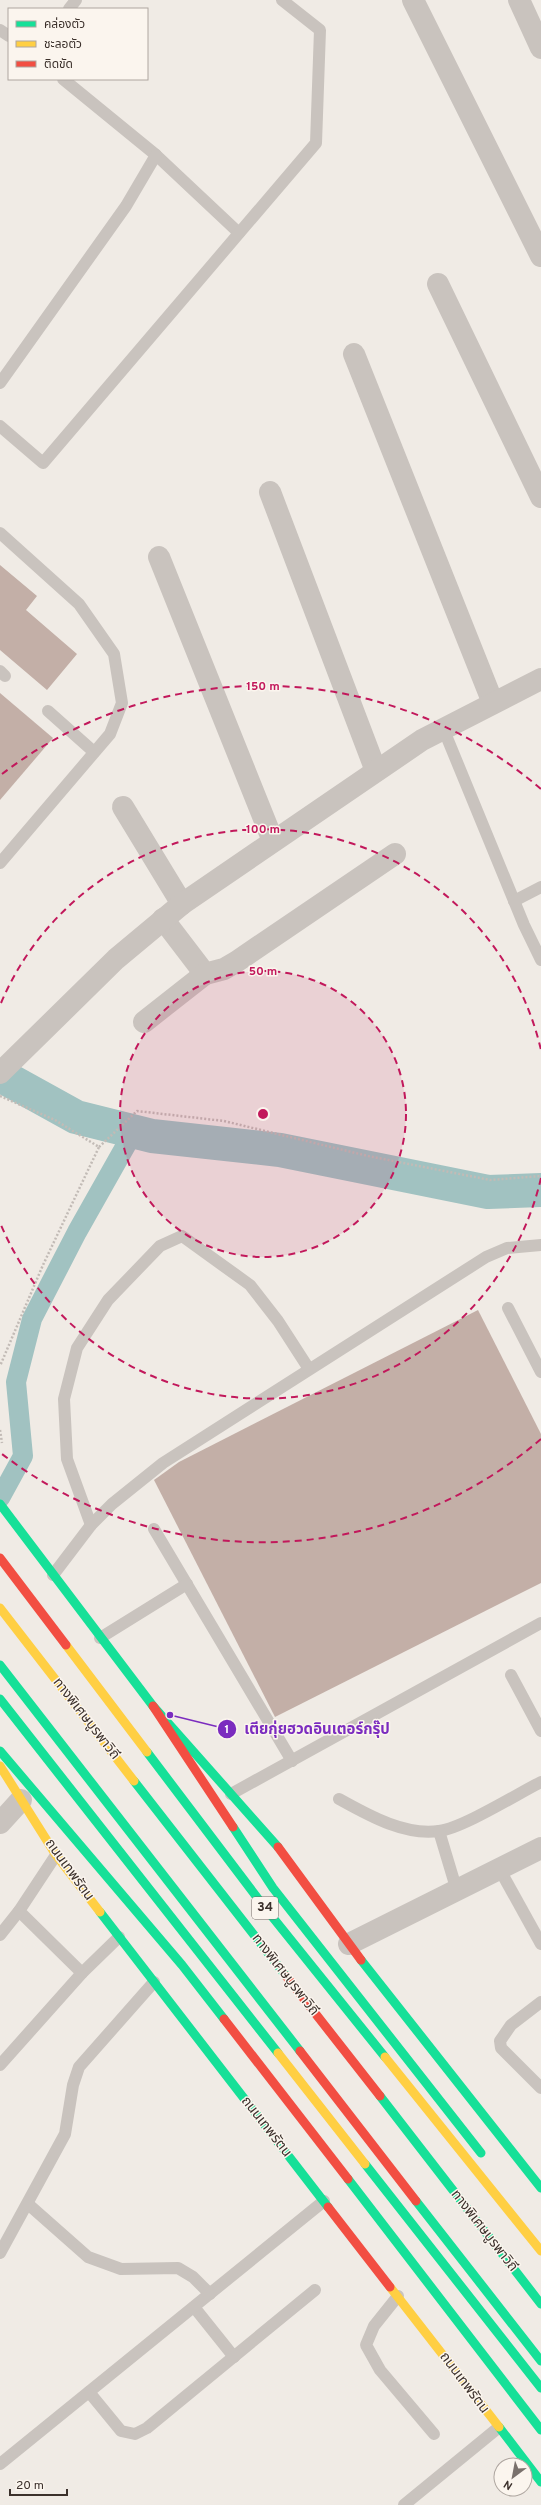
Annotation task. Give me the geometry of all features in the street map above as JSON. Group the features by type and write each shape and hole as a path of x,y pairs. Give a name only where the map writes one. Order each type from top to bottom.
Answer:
{"main road":[{"path":"0,1504 100,1638 154,1706 281,1851 349,1944 541,2188"},
{"name":"34","path":"0,1558 262,1904 541,2251"},
{"name":"ทางพิเศษบูรพาวิถี","path":"0,1608 541,2304"},
{"path":"0,1665 541,2360"},
{"path":"0,1699 541,2388"},
{"path":"154,1706 273,1888 420,2073 488,2162"},
{"path":"1,1765 182,1965 327,2150 541,2430"},
{"name":"ถนนเทพรัตน","path":"1,1765 56,1855 541,2482"}],"street":[{"path":"413,0 541,256"},
{"path":"519,0 541,48"},
{"path":"438,284 541,497"},
{"path":"354,354 493,703"},
{"path":"270,492 376,771"},
{"path":"159,557 273,841"},
{"path":"2,1071 116,959 182,904 376,771 443,728 541,680"},
{"path":"123,807 182,904"},
{"path":"144,1022 205,974 236,962 394,854"},
{"path":"163,920 205,974"},
{"path":"0,1823 21,1800"},
{"path":"349,1944 500,1870 541,1848"}],"lane":[{"path":"70,8 76,0"},
{"path":"0,426 42,463 316,143 320,30 282,0"},
{"path":"64,80 156,155 239,233"},
{"path":"0,383 126,206 156,155"},
{"path":"0,533 79,604 114,654 122,703 110,734 0,863"},
{"path":"48,711 94,752"},
{"path":"443,728 514,901 541,960"},
{"path":"514,901 541,887"},
{"path":"91,1524 67,1460 64,1400 73,1363 77,1348 108,1300 160,1246 182,1236 250,1285 278,1321 310,1369"},
{"path":"53,1575 91,1524 112,1504 163,1463 486,1256 507,1248 541,1246"},
{"path":"508,1308 537,1355 541,1372"},
{"path":"154,1529 292,1761"},
{"path":"100,1638 187,1584"},
{"path":"231,1794 541,1623"},
{"path":"511,1675 541,1731"},
{"path":"338,1799 376,1819 404,1828 439,1831 460,1824 541,1782"},
{"path":"439,1831 457,1891"},
{"path":"0,1935 19,1911 56,1855"},
{"path":"500,1870 541,1944"},
{"path":"19,1911 82,1973"},
{"path":"0,2065 82,1973 119,1937"},
{"path":"0,2253 65,2134 73,2086 79,2067 154,1982"},
{"path":"541,2002 511,2025 500,2041 501,2048 541,2088"},
{"path":"0,2464 324,2201"},
{"path":"28,2204 88,2257 121,2270 178,2268 193,2277 210,2294"},
{"path":"89,2392 121,2431 135,2434 147,2428 315,2290"},
{"path":"398,2296 374,2326 366,2345 380,2370 434,2434"},
{"path":"194,2307 234,2357"},
{"path":"404,2505 498,2428"}],"path":[{"path":"0,1096 55,1120 99,1147"},
{"path":"0,1366 42,1265 99,1147 137,1111 224,1121 368,1156 490,1180 541,1176"},
{"path":"0,1430 2,1443"}],"building":[{"path":"0,565 37,596 26,610 77,654 47,690 0,650"},
{"path":"0,693 53,738 0,800"},
{"path":"478,1310 541,1434 541,1583 275,1717 154,1480 179,1462"}],"waterway":[{"path":"0,1075 76,1117 152,1136 280,1150 488,1192 541,1190"},
{"path":"0,1498 23,1456 16,1382 32,1319 77,1232 134,1131"}],"traffic: fast":[{"path":"0,1504 153,1706 278,1847"},
{"path":"0,1665 300,2051"},
{"path":"0,1699 278,2053"},
{"path":"0,1751 182,1965 224,2019"},
{"path":"147,1752 262,1904 385,2057"},
{"path":"134,1781 286,1976"},
{"path":"233,1827 273,1888 481,2153"},
{"path":"100,1912 328,2207"},
{"path":"361,1960 541,2188"},
{"path":"380,2096 541,2304"},
{"path":"365,2164 541,2388"},
{"path":"348,2179 541,2430"},
{"path":"416,2201 541,2361"},
{"path":"499,2427 541,2482"}],"traffic: slow":[{"path":"0,1608 134,1781"},
{"path":"66,1645 147,1752"},
{"path":"0,1766 56,1855 100,1912"},
{"path":"278,2053 365,2164"},
{"path":"385,2057 541,2251"},
{"path":"390,2287 499,2427"}],"traffic: jam":[{"path":"0,1558 66,1645"},
{"path":"153,1706 233,1827"},
{"path":"278,1847 361,1960"},
{"path":"286,1976 380,2096"},
{"path":"224,2019 348,2179"},
{"path":"300,2051 416,2201"},
{"path":"328,2207 390,2287"}],"place":[{"name":"เตียกุ่ยฮวดอินเตอร์กรุ๊ป","path":"170,1715"}]}
